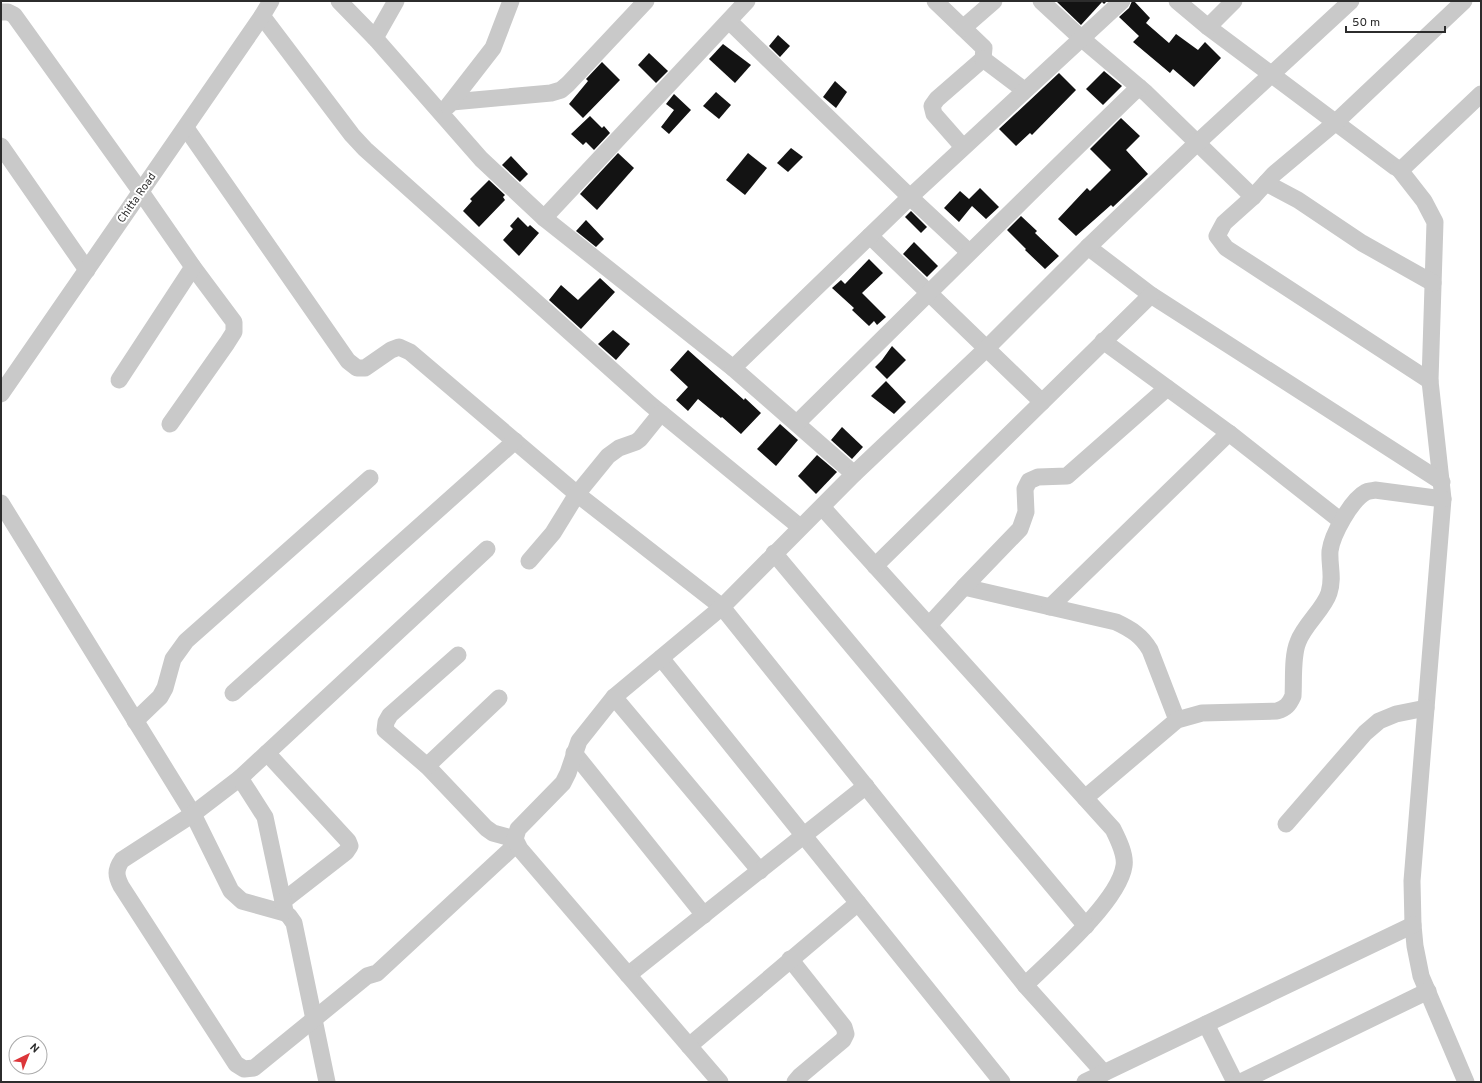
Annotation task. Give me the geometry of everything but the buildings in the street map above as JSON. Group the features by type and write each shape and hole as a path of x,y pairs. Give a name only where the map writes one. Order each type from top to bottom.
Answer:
{"street":[{"name":"Chitta Road","path":"1,394 186,128 271,1"},
{"path":"339,1 374,38 447,108 481,159 544,218 733,368 854,474"},
{"path":"374,38 396,1"},
{"path":"447,108 493,48 511,1"},
{"path":"447,108 551,93 561,90 646,1"},
{"path":"544,218 747,1"},
{"path":"935,1 984,48 983,59 937,99 932,106 934,114 963,148"},
{"path":"963,28 994,1"},
{"path":"1041,1 1081,38 1139,87 1253,197"},
{"path":"733,368 910,197 1122,1"},
{"path":"1177,1 1208,27 1399,169 1424,201 1435,222 1430,381 1443,499 1412,881 1413,925 1422,976 1466,1082"},
{"path":"1208,27 1234,1"},
{"path":"487,549 240,778 193,814 122,860 116,868 117,878 121,886 236,1064 244,1069 254,1068 367,976 377,973 510,850 515,840 518,828 563,784 579,741 614,697 722,607 800,527 986,349 1088,247 1271,74 1351,1"},
{"path":"1430,381 1226,248 1217,236 1224,223 1253,197 1274,174 1336,122 1464,1"},
{"path":"1,12 8,12 14,15 141,192 193,268 234,322 234,332 170,424"},
{"path":"262,16 352,135 365,149 661,413 800,527"},
{"path":"729,21 910,197 969,252"},
{"path":"983,59 1024,90"},
{"path":"797,423 930,293 969,252 1139,87"},
{"path":"1399,169 1405,166 1481,94"},
{"path":"186,128 348,361 357,368 365,368 391,350 399,348 410,352 577,494 722,607 1025,985 1104,1073"},
{"path":"1,146 87,270"},
{"path":"1266,184 1298,200 1362,243 1433,283"},
{"path":"870,236 1042,402"},
{"path":"1088,247 1151,295 1442,482"},
{"path":"119,380 193,268"},
{"path":"875,566 1151,295"},
{"path":"1103,341 1229,434 1341,521"},
{"path":"929,625 1020,529 1024,522 1026,512 1025,489 1029,481 1038,477 1067,476 1167,388"},
{"path":"529,561 553,533 577,494 608,456 619,448 640,439 661,413"},
{"path":"1050,607 1229,434"},
{"path":"233,693 514,441"},
{"path":"134,721 160,696 165,688 173,659 186,641 370,478"},
{"path":"1085,798 1176,720 1202,712 1277,711 1285,709 1293,696 1298,641 1329,595 1332,582 1330,552 1333,539 1341,521 1356,501 1366,492 1375,490 1443,499"},
{"path":"1,503 134,721 193,814 231,891 242,901 284,907 346,852 350,846 348,841 266,753"},
{"path":"822,507 1113,829 1121,845 1125,866 1116,889 1086,926 1025,985"},
{"path":"774,553 1086,926"},
{"path":"964,587 1116,622 1132,630 1144,640 1150,650 1176,720"},
{"path":"458,655 390,715 386,722 386,730 427,766 486,828 493,833 515,840 520,849 720,1082"},
{"path":"661,658 1002,1082"},
{"path":"614,697 760,871"},
{"path":"427,766 500,698"},
{"path":"1286,824 1365,733 1380,721 1396,714 1426,708"},
{"path":"574,753 704,915"},
{"path":"240,778 265,816 284,907 294,923 327,1082"},
{"path":"628,975 866,786"},
{"path":"689,1046 858,903"},
{"path":"1086,1082 1413,925"},
{"path":"790,960 844,1027 846,1034 843,1040 800,1076 796,1082"},
{"path":"1241,1082 1428,992"},
{"path":"1206,1024 1235,1082"}]}
